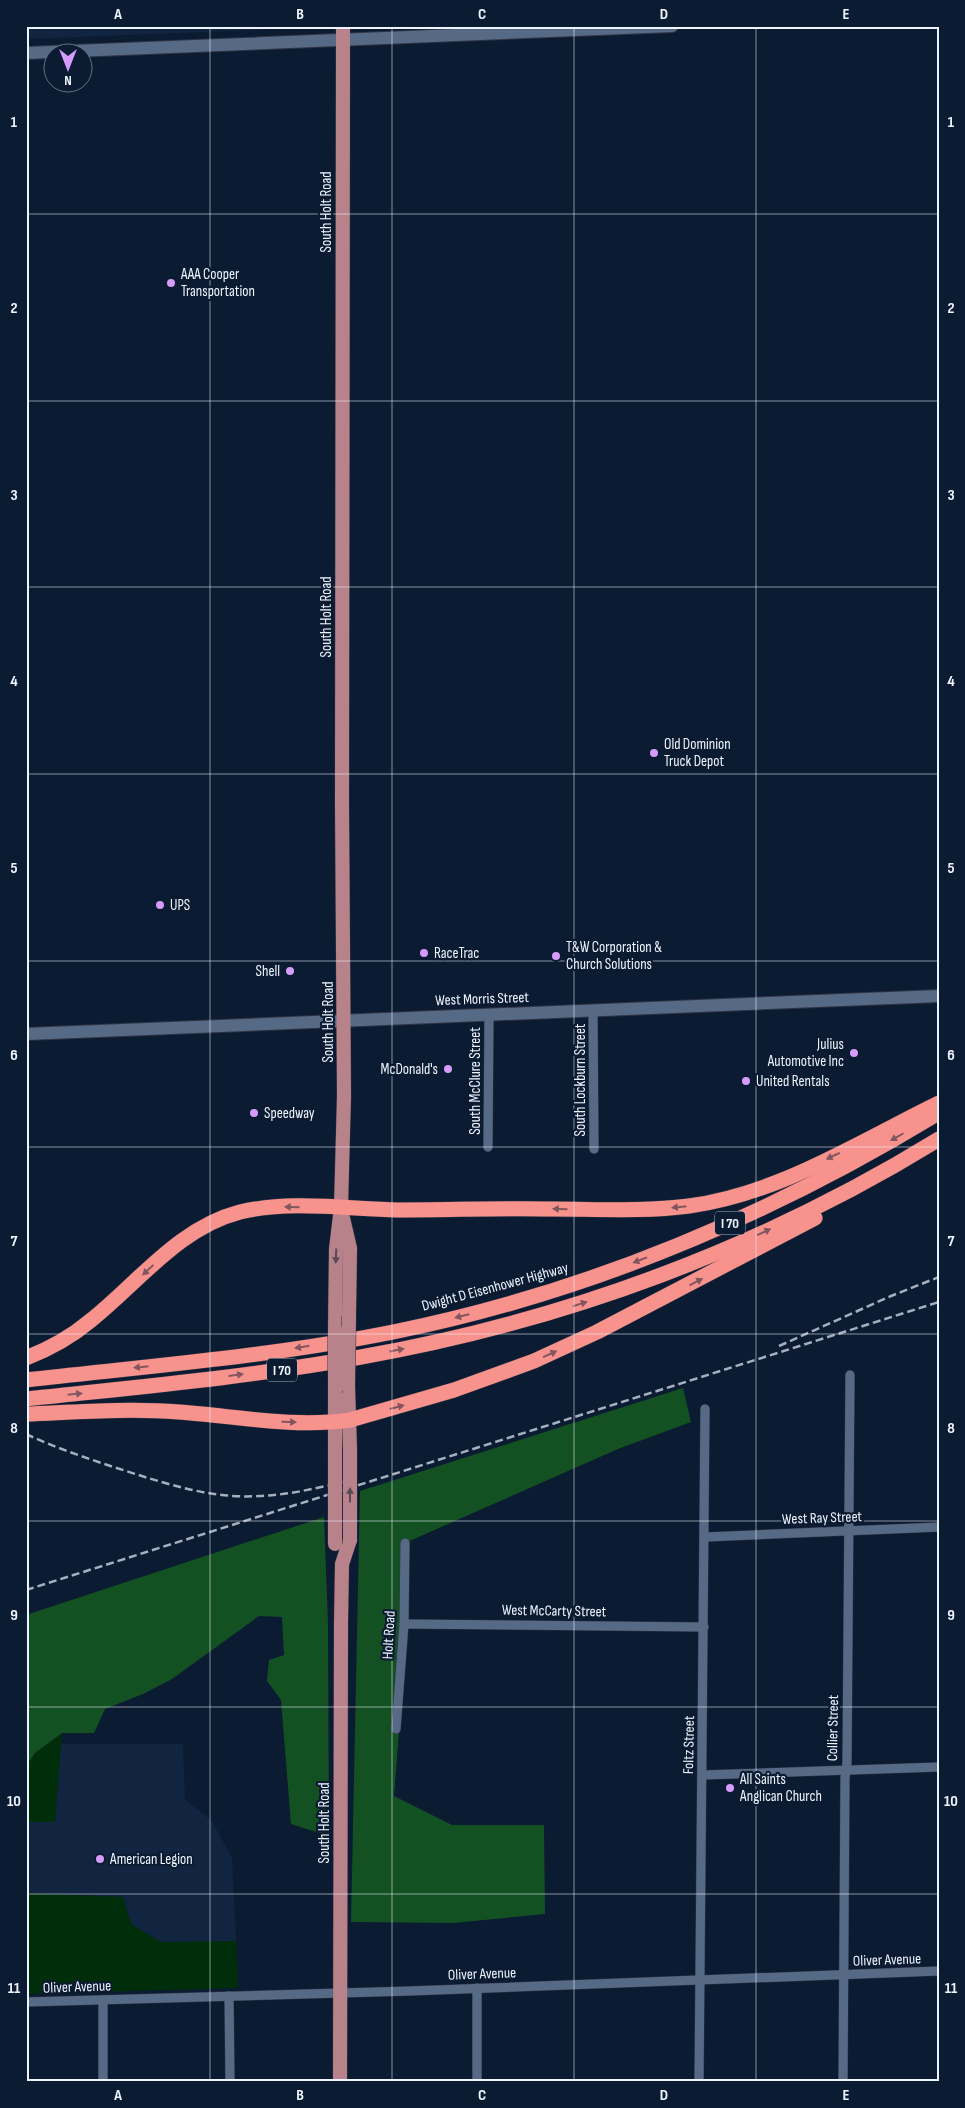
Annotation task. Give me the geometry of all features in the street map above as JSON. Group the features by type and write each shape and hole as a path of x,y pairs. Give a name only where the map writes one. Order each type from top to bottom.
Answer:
{"highway":[{"path":"26,1358 58,1343 88,1323 177,1243 211,1223 234,1214 262,1208 284,1207 399,1210 644,1209 710,1202 745,1193 783,1179 939,1103"},
{"name":"Dwight D Eisenhower Highway","path":"26,1380 238,1356 351,1339 437,1322 533,1296 620,1267 745,1216 838,1170 939,1112"},
{"name":"I 70","path":"26,1399 252,1374 342,1361 439,1342 533,1318 626,1288 732,1247 816,1208 939,1139"},
{"path":"34,1413 123,1410 178,1412 274,1422 342,1421 406,1405 486,1379 590,1336 798,1228 841,1203 898,1163"}],"main road":[{"path":"26,53 342,33 672,26"},
{"name":"South Holt Road","path":"340,2082 342,1564 350,1540 350,1450 335,1393 336,1249 341,1207 344,1021 342,803 342,33"},
{"name":"West Morris Street","path":"26,1034 939,996"},
{"name":"South Holt Road","path":"341,1207 350,1248 348,1386 335,1455 335,1544 342,1564"}],"street":[{"name":"South Lockburn Street","path":"593,1011 594,1149"},
{"name":"South McClure Street","path":"488,1147 489,1015"},
{"name":"Collier Street","path":"844,2082 843,1975 850,1375"},
{"name":"Foltz Street","path":"699,2082 706,1409"},
{"name":"West Ray Street","path":"706,1537 939,1527"},
{"name":"Holt Road","path":"396,1729 404,1624 405,1543"},
{"name":"West McCarty Street","path":"404,1624 704,1626"},
{"path":"703,1775 939,1767"},
{"name":"Oliver Avenue","path":"26,2002 939,1971"},
{"path":"477,2082 478,1988"},
{"path":"229,1996 230,2082"},
{"path":"103,2000 103,2082"}],"shaded area":[{"path":"26,26 330,26 330,27 26,39"},
{"path":"60,1744 183,1744 185,1800 212,1821 232,1858 236,1941 161,1942 131,1924 123,1897 26,1893 26,1822 55,1822"}],"green space":[{"path":"683,1388 691,1422 618,1449 405,1543 407,1628 394,1796 452,1825 544,1825 545,1914 453,1923 351,1922 360,1491"},
{"path":"324,1517 328,1623 329,1836 291,1824 281,1700 267,1681 269,1660 284,1655 282,1617 259,1616 172,1679 143,1694 105,1709 94,1733 62,1733 35,1753 26,1766 26,1615"},
{"path":"62,1733 55,1822 26,1822 26,1766 35,1753"},
{"path":"26,1893 123,1897 131,1924 161,1942 236,1941 238,1988 26,1994"}],"railway":[{"path":"779,1346 891,1296 939,1277"},
{"path":"26,1590 939,1302"},
{"path":"26,1434 126,1471 175,1486 208,1493 242,1496 284,1494 357,1479"}],"place":[{"name":"AAA Cooper Transportation","path":"171,283"},
{"name":"Old Dominion Truck Depot","path":"654,753"},
{"name":"UPS","path":"160,905"},
{"name":"RaceTrac","path":"424,953"},
{"name":"T&W Corporation & Church Solutions","path":"556,956"},
{"name":"Shell","path":"290,971"},
{"name":"Julius Automotive Inc","path":"854,1053"},
{"name":"McDonald's","path":"448,1069"},
{"name":"United Rentals","path":"746,1081"},
{"name":"Speedway","path":"254,1113"},
{"name":"All Saints Anglican Church","path":"730,1788"},
{"name":"American Legion","path":"100,1859"}]}
